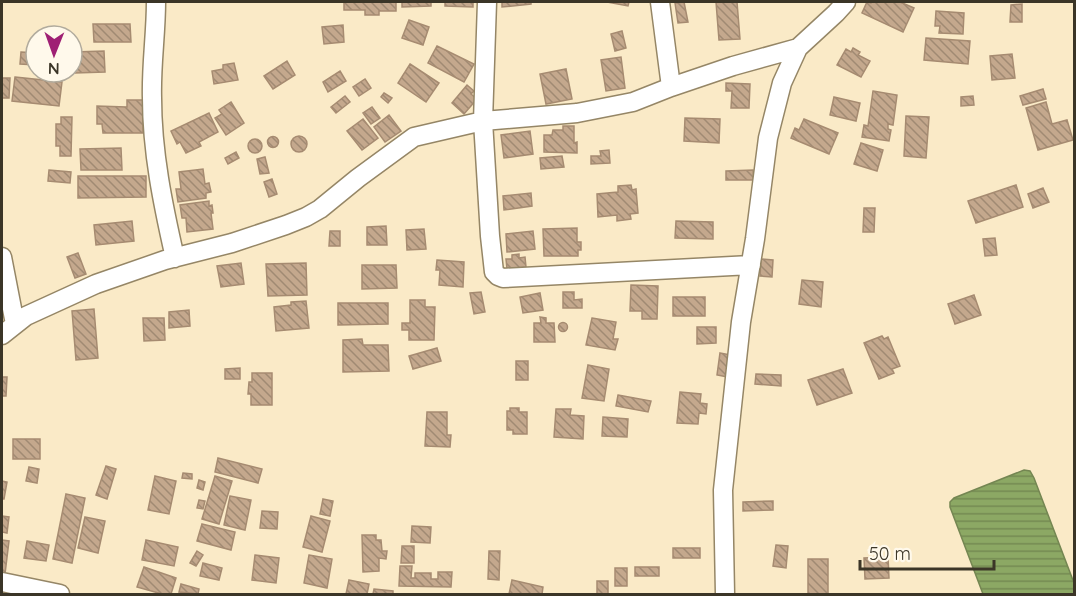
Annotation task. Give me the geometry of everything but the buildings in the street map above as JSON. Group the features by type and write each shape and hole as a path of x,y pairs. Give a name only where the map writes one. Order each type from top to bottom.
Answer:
{"street":[{"path":"156,2 152,96 153,131 160,190 175,258"},
{"path":"487,2 483,121 490,236 494,272 498,276 503,278 751,265"},
{"path":"660,2 671,87"},
{"path":"8,330 26,316 96,284 175,258 232,243 306,217 320,209 414,137 483,121 577,113 633,102 671,87 798,48 846,2"},
{"path":"725,594 723,490 741,321 768,138 783,83 798,48"},
{"path":"2,257 8,330"},
{"path":"2,582 60,594"}],"shaded area":[{"path":"1024,470 1030,471 1034,478 1074,583 1074,594 983,594 950,502 954,498"}]}
